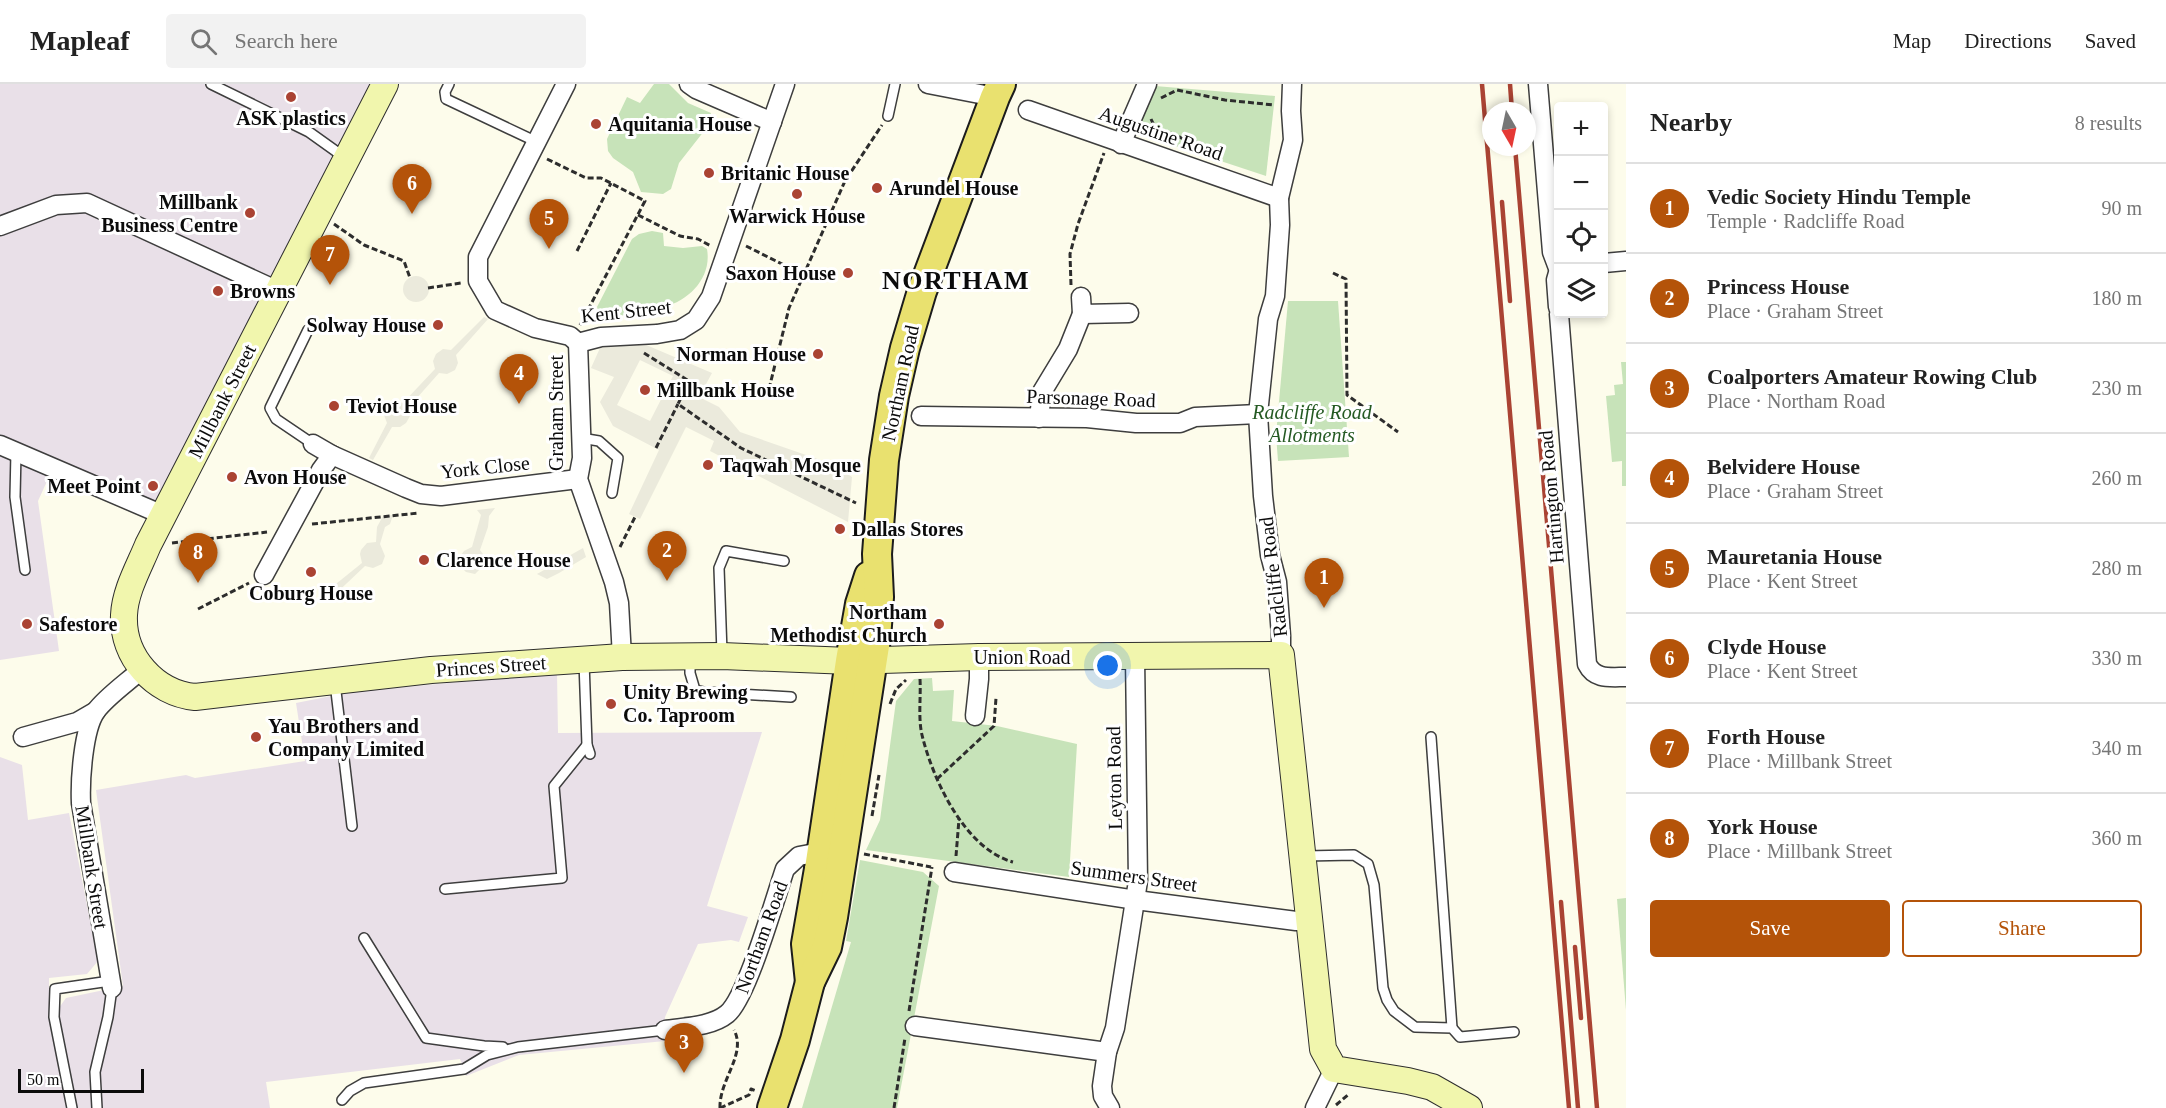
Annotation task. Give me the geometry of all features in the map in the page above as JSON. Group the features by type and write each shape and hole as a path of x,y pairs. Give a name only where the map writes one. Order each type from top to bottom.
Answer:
{"main road":[{"name":"Northam Road","path":"840,851 861,660 879,608 877,554 884,460 894,396 905,348 938,244 998,91"},
{"path":"764,1099 788,1060 810,982 806,944 840,851"}],"street":[{"name":"Millbank Street","path":"23,737 77,722 96,711 142,669 129,644 124,616 127,597 148,545 385,84"},
{"path":"478,281 478,257 566,84"},
{"path":"689,84 772,122"},
{"name":"Kent Street","path":"478,281 495,310 535,328 576,340 680,330 696,320 711,297 785,84"},
{"path":"928,84 998,91"},
{"path":"1115,142 1147,84"},
{"name":"Radcliffe Road","path":"1292,84 1293,140 1279,198 1280,225 1275,296 1268,319 1258,414 1269,543 1277,582 1281,655 1320,1035 1323,1049 1334,1069"},
{"path":"1538,84 1552,252 1556,264"},
{"name":"Augustine Road","path":"1028,110 1279,198"},
{"path":"0,226 56,205 87,203 278,291"},
{"path":"1608,263 1626,261"},
{"path":"1039,418 1042,392 1068,349 1081,305 1129,313"},
{"name":"Hartington Road","path":"1559,318 1587,664 1594,674 1602,677 1626,677"},
{"name":"Graham Street","path":"576,340 582,458 578,479 619,603 622,657"},
{"name":"Parsonage Road","path":"921,416 1087,418 1136,423 1180,423 1195,417 1258,414"},
{"name":"York Close","path":"313,444 332,455 422,494 441,496 578,479"},
{"path":"8,448 164,515"},
{"path":"264,575 288,528 332,455"},
{"name":"Union Road","path":"861,660 1281,655"},
{"name":"Princes Street","path":"142,669 159,684 180,696 195,697 431,670 584,659 722,656 861,660"},
{"name":"Leyton Road","path":"1110,1108 1103,1096 1107,1052 1115,1028 1138,881 1135,656"},
{"path":"975,716 979,657"},
{"name":"Millbank Street","path":"96,711 88,728 80,781 81,803 111,985"},
{"name":"Northam Road","path":"665,1030 706,1024 726,1015 742,993 785,869 799,856 840,851"},
{"name":"Summers Street","path":"954,872 1136,900 1309,921"},
{"path":"910,1024 1107,1052"},
{"path":"1315,1108 1334,1069 1432,1087 1469,1108"}],"lane":[{"path":"211,84 309,132 346,159"},
{"path":"449,84 445,92 446,99 537,142"},
{"path":"888,116 895,84"},
{"path":"308,330 270,408 276,418 313,444"},
{"path":"581,438 599,441 618,458 612,493"},
{"path":"8,448 25,570"},
{"path":"722,656 720,568 726,551 784,561"},
{"path":"690,656 690,673 695,690 791,697"},
{"path":"445,889 562,878 554,786 588,750 584,659"},
{"path":"334,681 352,826"},
{"path":"1431,737 1452,1028 1460,1037 1514,1032"},
{"path":"1303,856 1354,855 1368,864 1374,885 1383,988 1387,1000 1394,1011 1415,1027 1452,1028"},
{"path":"364,938 426,1038 484,1046 518,1047"},
{"path":"72,1108 54,1017 55,989 111,985 108,1017 95,1072 97,1108"},
{"path":"342,1100 350,1091 364,1083 464,1069 487,1055 518,1047 665,1030"}],"path":[{"path":"1157,102 1161,97 1177,90 1225,100 1291,106"},
{"path":"1151,112 1151,122 1156,130 1174,134 1187,141 1201,143 1205,148 1206,159 1203,172"},
{"path":"768,388 789,308 845,182 888,116"},
{"path":"1081,305 1071,289 1070,254 1078,224 1115,142"},
{"path":"558,165 586,178 601,178 645,201 576,340"},
{"path":"576,251 611,183"},
{"path":"318,213 364,245 404,261 410,278"},
{"path":"638,215 680,236 729,246 804,275"},
{"path":"1334,273 1346,279 1347,395 1398,432"},
{"path":"428,288 478,281"},
{"path":"626,337 630,345 688,381 656,448"},
{"path":"678,404 741,448 856,503"},
{"path":"148,545 426,512"},
{"path":"609,568 635,517"},
{"path":"198,609 264,575"},
{"path":"920,658 921,733 937,779 960,819 981,845 1008,861 1019,864"},
{"path":"840,851 954,872 960,819"},
{"path":"894,1108 910,1024 932,867"},
{"path":"726,1015 739,1044 738,1052 720,1095 720,1108 749,1095 751,1089 764,1099"}],"shaded area":[{"path":"0,84 397,84 174,522 48,479 38,501 59,651 0,660"},
{"path":"416,276 425,280 429,289 425,298 416,302 407,298 403,289 407,280"},
{"path":"484,317 488,319 456,355 458,363 455,370 447,374 439,373 408,408 410,416 406,423 400,427 392,427 373,460 369,458 387,423 384,415 387,407 394,402 403,403 435,369 433,361 436,354 443,349 451,350"},
{"path":"644,344 712,373 699,397 719,407 740,432 832,464 852,477 848,522 710,451 714,441 686,427 640,519 629,514 659,450 613,426 600,402 614,377 591,368 600,348","holes":["640,360 673,376 650,421 617,405"]},
{"path":"495,508 489,516 488,527 480,550 485,557 484,565 475,574 466,572 460,566 459,558 464,551 472,547 481,515 477,510"},
{"path":"393,515 390,524 385,527 380,544 385,556 382,564 373,568 365,566 328,601 321,596 362,563 361,550 367,543 376,542 377,527 383,516"},
{"path":"583,548 586,557 559,573 547,579 537,574"},
{"path":"557,673 558,733 762,732 707,906 748,917 739,942 731,940 698,944 665,1017 665,1041 519,1055 466,1076 460,1059 266,1082 270,1108 77,1108 56,1012 66,998 123,986 96,790 186,775 195,778 305,761 296,703 351,692"},
{"path":"0,757 22,765 28,820 69,813 98,961 87,974 49,978 49,1018 67,1108 0,1108"}],"green space":[{"path":"654,84 669,84 688,103 711,113 708,126 679,163 671,189 663,194 641,192 633,172 613,158 608,151 607,139 627,97 640,103"},
{"path":"1155,86 1275,96 1266,176 1133,132"},
{"path":"652,231 663,233 664,246 683,248 702,246 707,249 708,259 702,278 690,293 674,304 618,316 600,315 597,307 632,239 639,234"},
{"name":"Radcliffe Road Allotments","path":"1288,301 1338,301 1349,457 1278,461 1276,435"},
{"path":"1621,362 1626,362 1626,486 1622,486 1622,461 1612,462 1606,396 1615,395 1614,385 1623,384"},
{"path":"932,678 933,691 954,690 952,721 997,726 1077,744 1069,877 866,850 880,820 896,701 914,679"},
{"path":"860,860 923,872 939,886 897,1108 802,1108 851,942 846,941"},
{"path":"1626,898 1626,1010 1617,899"}],"railway":[{"path":"1482,84 1569,1108"},
{"path":"1510,84 1511,102"},
{"path":"1516,156 1597,1108"},
{"path":"1502,202 1510,301"},
{"path":"1561,902 1578,1108"},
{"path":"1575,947 1581,1018"}],"place":[{"name":"ASK plastics","path":"291,97"},
{"name":"Aquitania House","path":"596,124"},
{"name":"Britanic House","path":"709,173"},
{"name":"Arundel House","path":"877,188"},
{"name":"Warwick House","path":"797,194"},
{"name":"Millbank Business Centre","path":"250,213"},
{"name":"Clyde House","path":"412,214"},
{"name":"Mauretania House","path":"549,249"},
{"name":"Saxon House","path":"848,273"},
{"name":"Forth House","path":"330,285"},
{"name":"Browns","path":"218,291"},
{"name":"Solway House","path":"438,325"},
{"name":"Norman House","path":"818,354"},
{"name":"Millbank House","path":"645,390"},
{"name":"Belvidere House","path":"519,404"},
{"name":"Teviot House","path":"334,406"},
{"name":"Taqwah Mosque","path":"708,465"},
{"name":"Avon House","path":"232,477"},
{"name":"Meet Point","path":"153,486"},
{"name":"Dallas Stores","path":"840,529"},
{"name":"Clarence House","path":"424,560"},
{"name":"Coburg House","path":"311,572"},
{"name":"Princess House","path":"667,581"},
{"name":"York House","path":"198,583"},
{"name":"Vedic Society Hindu Temple","path":"1324,608"},
{"name":"Safestore","path":"27,624"},
{"name":"Northam Methodist Church","path":"939,624"},
{"name":"Unity Brewing Co. Taproom","path":"611,704"},
{"name":"Yau Brothers and Company Limited","path":"256,737"},
{"name":"Coalporters Amateur Rowing Club","path":"684,1073"}],"district":[{"name":"NORTHAM","path":"956,280"}]}
